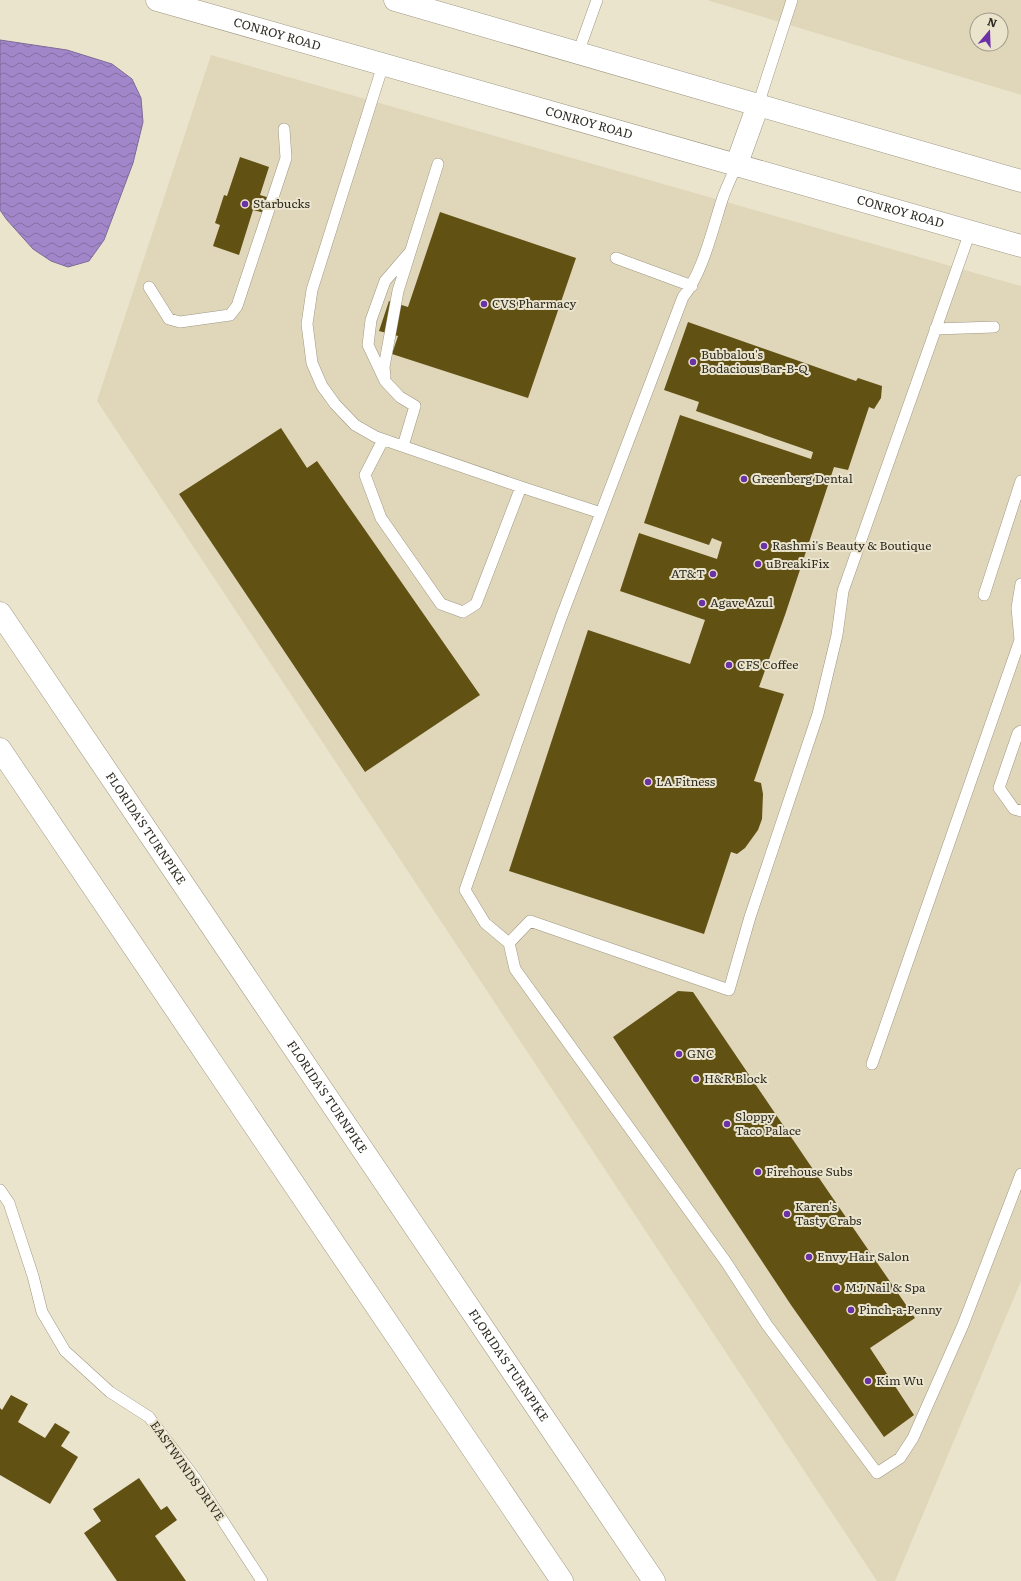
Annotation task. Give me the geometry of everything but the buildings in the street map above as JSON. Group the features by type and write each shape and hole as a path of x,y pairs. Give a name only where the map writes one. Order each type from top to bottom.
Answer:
{"main road":[{"name":"CONROY ROAD","path":"157,0 1021,246"},
{"path":"182,0 203,14"},
{"path":"395,0 1021,181"},
{"path":"736,166 758,105"},
{"name":"FLORIDA'S TURNPIKE","path":"0,613 654,1581"},
{"path":"0,749 562,1581"}],"lane":[{"path":"578,53 597,0"},
{"path":"758,105 792,0"},
{"path":"383,65 312,290 307,324 312,363 322,386 335,404 355,425 383,440 601,513"},
{"path":"148,287 169,319 180,322 230,316 237,306 286,158 284,129"},
{"path":"385,381 384,367 398,291 438,164"},
{"path":"736,166 692,286 684,297 561,618 465,890 485,923 509,943 515,969 726,1262 767,1325 877,1473 900,1458 913,1438 963,1325 1021,1174"},
{"path":"509,943 530,921 729,990 750,917 818,714 837,635 843,591 970,232"},
{"path":"403,446 415,406 400,397 385,381 368,345 371,320 385,281 410,252"},
{"path":"616,258 692,286"},
{"path":"935,329 994,327"},
{"path":"383,440 365,474 381,518 441,604 463,612 476,604 521,487"},
{"path":"984,595 1021,482"},
{"path":"872,1064 1020,640 1017,608 1021,584"},
{"path":"1021,731 1018,733 999,788 1014,809 1021,811"},
{"name":"EASTWINDS DRIVE","path":"0,1190 9,1203 33,1276 42,1312 65,1350 110,1392 149,1417 195,1478 262,1581"}],"shaded area":[{"path":"707,0 1021,0 1021,95"},
{"path":"211,55 1021,286 1021,1281 895,1581 877,1581 97,401"}],"water":[{"path":"0,40 67,50 112,64 132,79 141,98 143,122 133,163 104,240 89,261 68,267 51,261 33,249 0,210"}],"place":[{"name":"Starbucks","path":"245,204"},
{"name":"CVS Pharmacy","path":"484,304"},
{"name":"Bubbalou's Bodacious Bar-B-Q","path":"693,362"},
{"name":"Greenberg Dental","path":"744,479"},
{"name":"Rashmi's Beauty & Boutique","path":"764,546"},
{"name":"uBreakiFix","path":"758,564"},
{"name":"AT&T","path":"713,574"},
{"name":"Agave Azul","path":"702,603"},
{"name":"CFS Coffee","path":"729,665"},
{"name":"LA Fitness","path":"648,782"},
{"name":"GNC","path":"679,1054"},
{"name":"H&R Block","path":"696,1079"},
{"name":"Sloppy Taco Palace","path":"727,1124"},
{"name":"Firehouse Subs","path":"758,1172"},
{"name":"Karen's Tasty Crabs","path":"787,1214"},
{"name":"Envy Hair Salon","path":"809,1257"},
{"name":"MJ Nail & Spa","path":"837,1288"},
{"name":"Pinch-a-Penny","path":"851,1310"},
{"name":"Kim Wu","path":"868,1381"}]}
